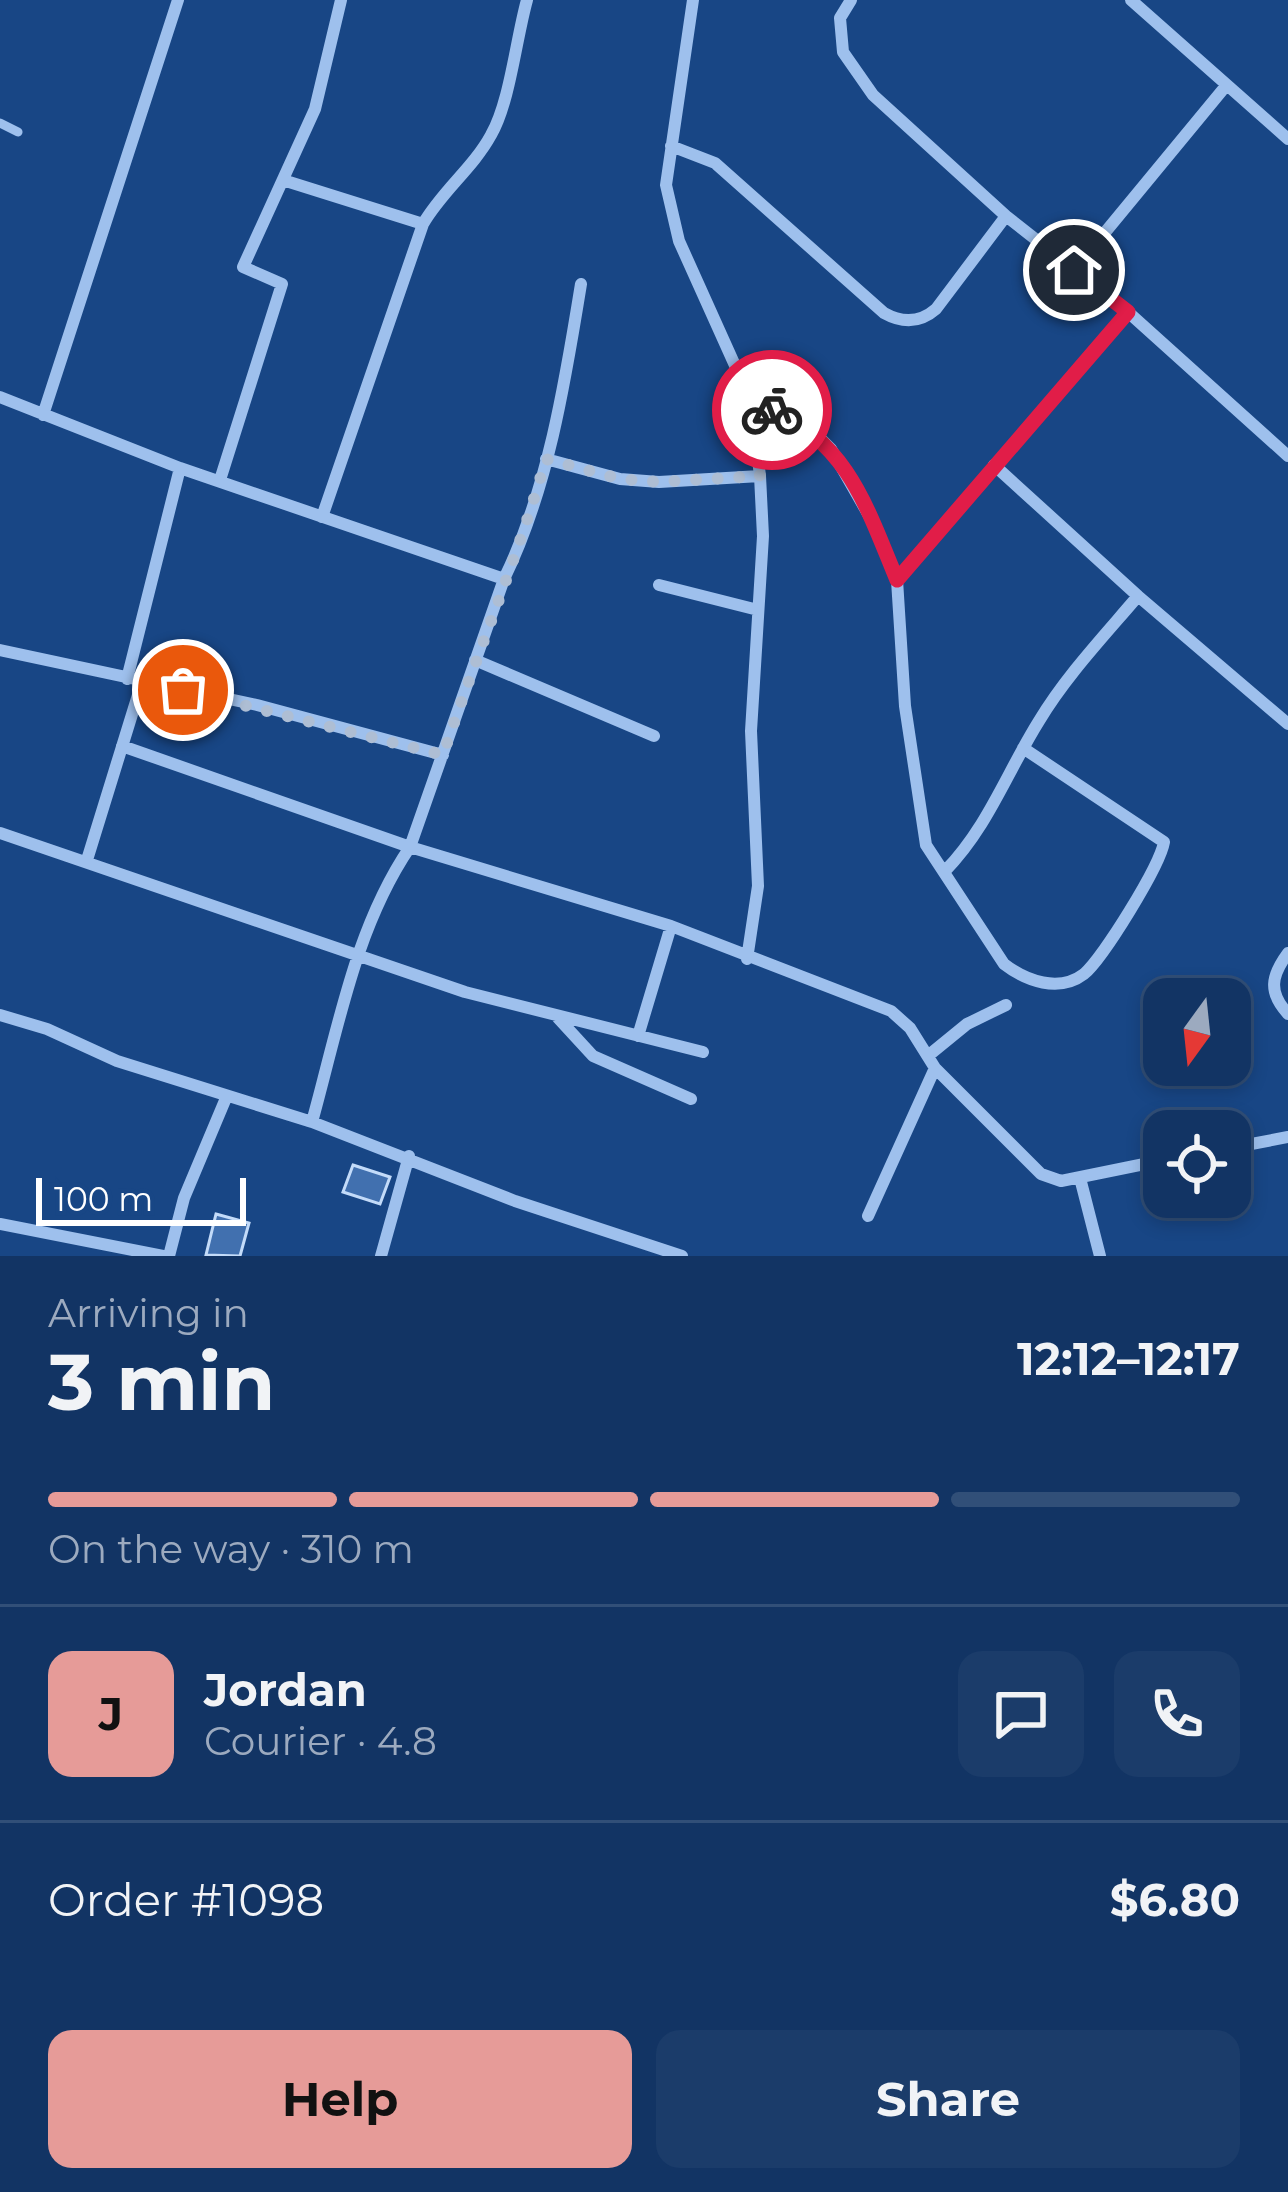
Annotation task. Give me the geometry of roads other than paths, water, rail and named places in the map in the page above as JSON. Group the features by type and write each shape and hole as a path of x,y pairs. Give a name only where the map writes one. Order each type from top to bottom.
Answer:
{"street":[{"path":"44,415 178,0"},
{"path":"220,480 281,284 243,267 315,109 341,0"},
{"path":"322,517 423,224 438,196 482,151 495,129 527,0"},
{"path":"693,0 666,185 669,210 751,401 760,476 751,731 758,886 747,958"},
{"path":"851,0 840,18 840,34 854,71 872,95 1006,216 1128,312 1288,456"},
{"path":"1131,0 1288,139"},
{"path":"1074,270 1225,87"},
{"path":"671,146 715,163 884,313 904,321 923,318 936,309 1006,216"},
{"path":"286,181 423,224"},
{"path":"312,1122 359,952 389,878 410,847 504,579 524,537 546,459 581,284"},
{"path":"897,580 1128,312"},
{"path":"0,397 180,468 504,579"},
{"path":"751,401 812,430 831,449 874,526 897,580 915,781 926,845 1004,964 1035,982 1082,976 1132,906 1162,853 1161,836 1023,748"},
{"path":"546,459 620,479 659,482 760,476"},
{"path":"994,465 1288,724"},
{"path":"127,679 180,468"},
{"path":"659,585 758,610"},
{"path":"945,871 988,816 1053,700 1138,596"},
{"path":"0,650 257,706 443,755"},
{"path":"475,661 654,736"},
{"path":"87,860 142,682"},
{"path":"122,746 410,847 671,926 891,1011 910,1028 932,1061 1041,1174 1061,1181 1143,1164"},
{"path":"0,833 359,952 464,992 703,1052"},
{"path":"638,1036 671,926"},
{"path":"1288,953 1272,986 1288,1014"},
{"path":"868,1216 932,1061 967,1024 1006,1005"},
{"path":"0,1015 226,1099 312,1122 515,1201 682,1256"},
{"path":"557,1017 593,1056 691,1099"},
{"path":"0,1224 166,1256 184,1198 226,1099"},
{"path":"1251,1144 1288,1137"},
{"path":"381,1256 409,1156"},
{"path":"1080,1178 1100,1256"}],"lane":[{"path":"0,123 19,132"}]}
